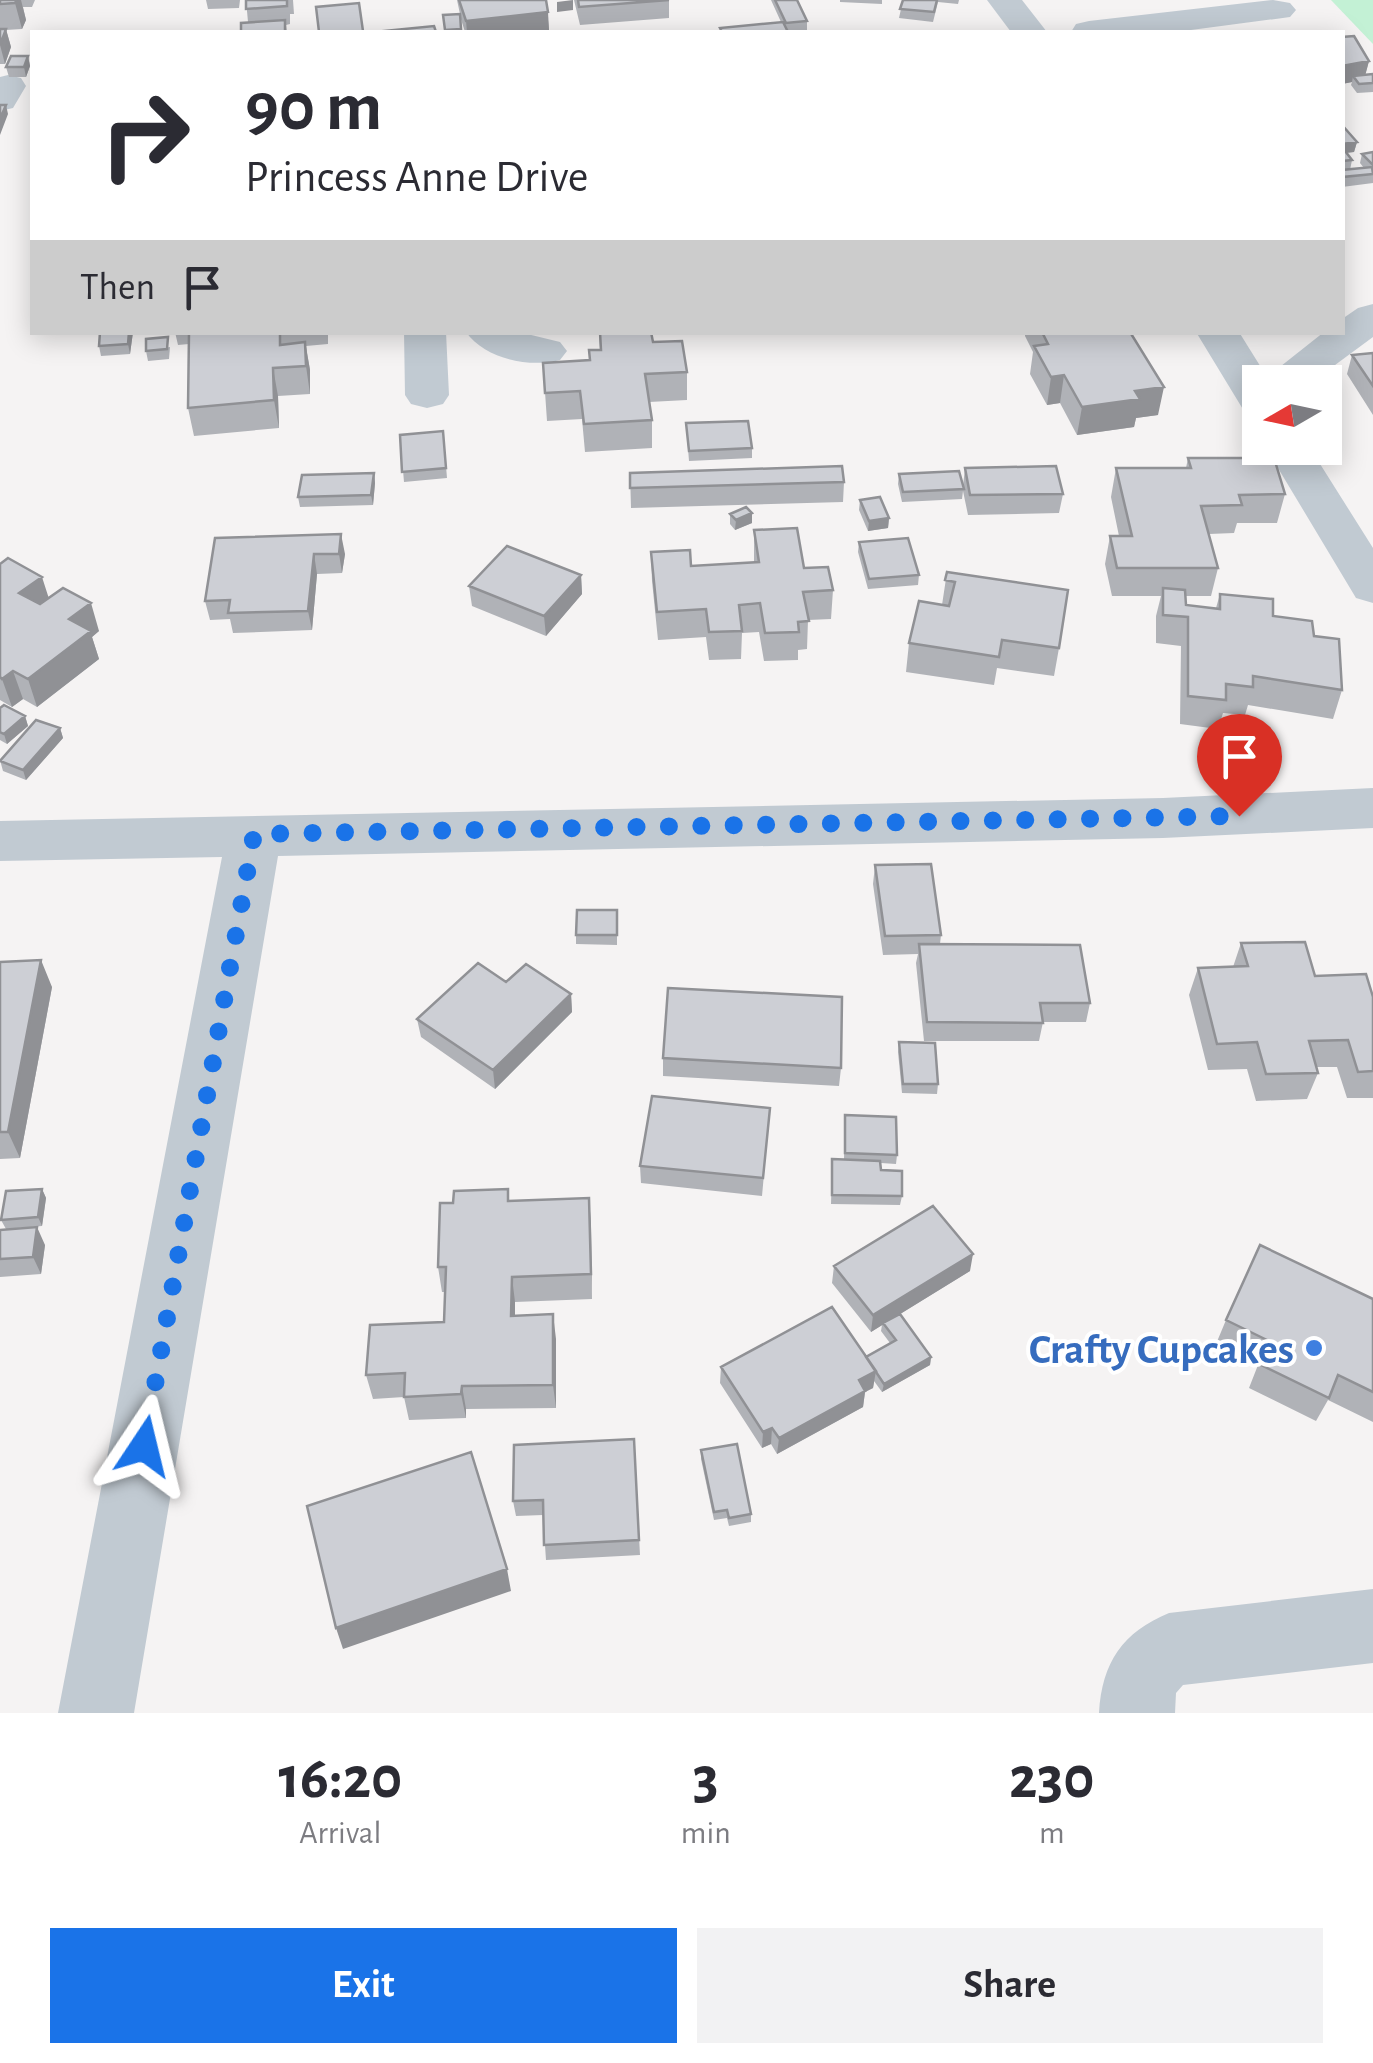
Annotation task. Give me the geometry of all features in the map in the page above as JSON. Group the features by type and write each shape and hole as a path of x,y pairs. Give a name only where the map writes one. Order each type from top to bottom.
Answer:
{"street":[{"path":"1004,0 1026,30"},
{"path":"1106,30 1278,10"},
{"path":"1309,365 1373,317"},
{"path":"425,335 427,396"},
{"path":"492,335 514,347 545,351"},
{"path":"1219,335 1242,373"},
{"path":"1298,465 1373,587"},
{"path":"0,840 1162,818 1373,808"},
{"path":"96,1713 254,834"},
{"path":"1137,1713 1137,1690 1152,1661 1169,1650 1373,1626"}],"green space":[{"path":"1331,0 1373,0 1373,44"}],"building":[{"path":"246,0 287,0 287,6 246,9"},
{"path":"459,0 546,0 548,12 466,21"},
{"path":"578,0 669,0 579,7"},
{"path":"775,0 797,0 807,21 786,23"},
{"path":"903,0 937,0 934,12 900,9"},
{"path":"359,3 363,30 319,30 316,7"},
{"path":"460,14 461,29 445,30 443,15"},
{"path":"285,20 285,30 241,30 241,23"},
{"path":"783,22 787,30 721,30"},
{"path":"434,26 435,30 394,30"},
{"path":"1354,36 1369,61 1345,65 1345,37"},
{"path":"11,56 28,56 24,67 6,67"},
{"path":"1373,74 1373,83 1359,84 1353,76"},
{"path":"1345,128 1357,142 1345,144"},
{"path":"1373,152 1373,165 1362,154"},
{"path":"1372,167 1373,174 1345,177 1345,170"},
{"path":"100,335 129,335 128,344 99,346"},
{"path":"189,335 280,335 280,345 305,342 306,366 273,368 274,400 188,408"},
{"path":"600,335 652,335 653,342 682,341 687,372 645,374 652,420 584,424 580,391 545,393 543,363 590,360 589,350 601,350"},
{"path":"1044,335 1132,335 1164,387 1135,391 1140,399 1082,407 1064,375 1051,377 1034,346 1048,344"},
{"path":"168,337 167,349 146,351 146,339"},
{"path":"1373,353 1373,386 1352,355"},
{"path":"748,421 752,448 689,451 686,423"},
{"path":"443,431 446,468 402,472 400,435"},
{"path":"1188,458 1242,458 1242,465 1276,465 1285,494 1239,495 1242,505 1201,506 1218,568 1117,568 1110,536 1132,536 1116,468 1191,468"},
{"path":"842,466 844,482 630,488 630,473"},
{"path":"1056,466 1063,494 970,495 965,468"},
{"path":"959,471 964,489 903,492 899,474"},
{"path":"374,473 371,495 298,497 302,475"},
{"path":"880,497 889,518 869,521 860,500"},
{"path":"746,507 752,513 736,520 730,514"},
{"path":"797,528 804,568 828,567 833,590 803,592 809,621 798,622 799,632 765,633 760,603 739,605 742,631 709,632 706,609 657,612 651,552 690,550 691,566 759,562 754,530"},
{"path":"341,534 339,554 314,554 308,611 228,613 230,600 205,601 215,538"},
{"path":"908,538 919,575 869,579 859,542"},
{"path":"507,546 581,575 544,616 469,586"},
{"path":"8,558 42,577 19,593 40,604 63,588 91,603 69,619 91,631 28,679 13,671 0,677 0,564"},
{"path":"947,572 1068,590 1059,648 1002,640 999,657 909,643 919,601 949,606 955,582 945,580"},
{"path":"1163,588 1185,590 1186,605 1220,609 1220,594 1273,599 1273,616 1312,621 1314,636 1339,639 1342,690 1253,676 1253,687 1226,684 1226,700 1188,696 1188,617 1163,615"},
{"path":"4,705 25,716 4,734 0,732 0,708"},
{"path":"36,720 60,728 23,770 0,761"},
{"path":"931,864 941,935 885,936 875,865"},
{"path":"577,910 617,910 617,935 576,935"},
{"path":"1305,942 1315,976 1366,974 1373,997 1373,1071 1358,1072 1348,1040 1309,1041 1318,1073 1266,1074 1257,1042 1217,1044 1198,968 1248,966 1241,943"},
{"path":"919,944 1080,945 1090,1003 1040,1003 1043,1023 927,1022"},
{"path":"41,960 8,1132 0,1132 0,962"},
{"path":"478,963 506,982 526,964 571,994 493,1070 417,1019"},
{"path":"668,988 842,997 841,1068 663,1058"},
{"path":"899,1042 935,1043 938,1084 903,1084"},
{"path":"652,1096 770,1108 763,1178 640,1166"},
{"path":"845,1115 896,1117 897,1155 845,1153"},
{"path":"832,1159 880,1161 881,1170 902,1171 902,1196 832,1195"},
{"path":"42,1189 38,1217 1,1220 6,1191"},
{"path":"508,1189 508,1201 589,1198 591,1274 512,1277 511,1316 553,1314 553,1385 462,1386 461,1394 404,1397 405,1373 366,1375 370,1325 444,1322 446,1267 438,1267 440,1203 453,1203 454,1191"},
{"path":"933,1206 973,1254 873,1315 834,1266"},
{"path":"37,1227 33,1257 0,1259 0,1230"},
{"path":"1260,1245 1373,1299 1373,1392 1338,1375 1329,1398 1259,1364 1269,1341 1226,1320"},
{"path":"832,1307 876,1371 859,1380 865,1391 779,1438 772,1428 763,1432 721,1367"},
{"path":"900,1314 931,1357 884,1384 866,1357 896,1340 883,1323"},
{"path":"634,1439 639,1540 544,1545 543,1500 513,1501 514,1445"},
{"path":"737,1444 751,1514 729,1518 727,1510 714,1512 701,1450"},
{"path":"471,1452 507,1569 336,1628 307,1506"}],"place":[{"name":"Crafty Cupcakes","path":"1314,1348"}],"route":[{"path":"144,1446 254,834 1239,816"}]}
